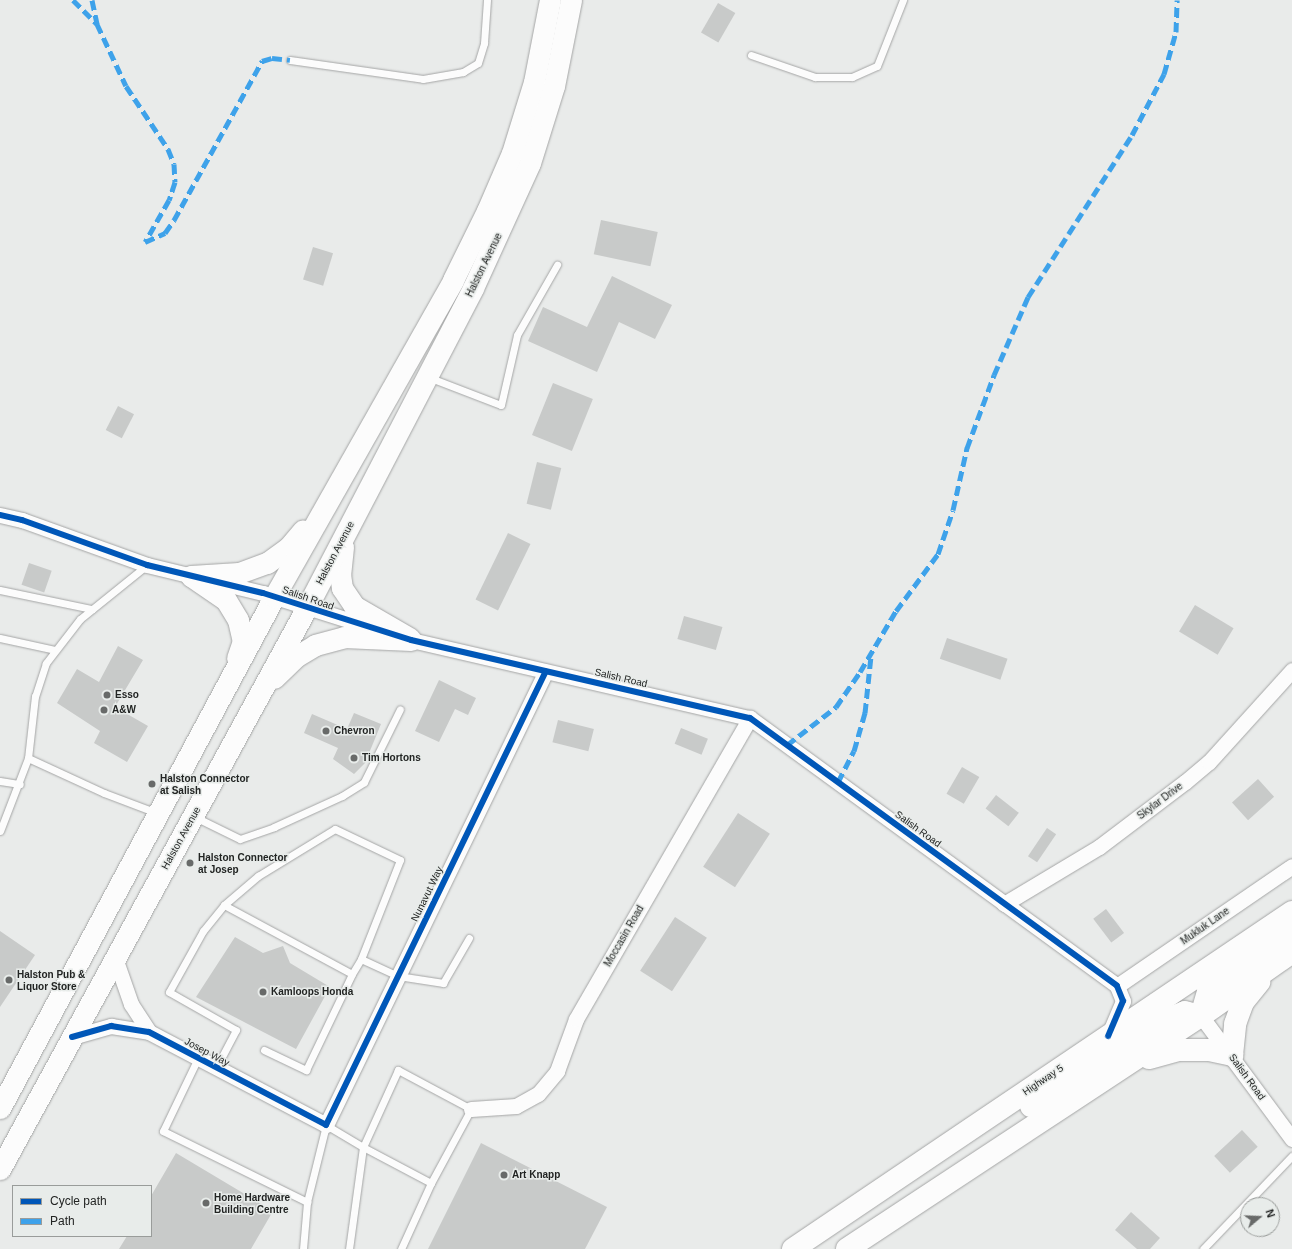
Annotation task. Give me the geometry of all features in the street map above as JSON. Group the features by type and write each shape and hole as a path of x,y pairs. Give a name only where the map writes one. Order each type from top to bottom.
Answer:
{"highway":[{"name":"Highway 5","path":"793,1249 1292,912"},
{"path":"1201,1016 1208,992 1292,931"},
{"path":"847,1249 1126,1066 1284,958"},
{"path":"1126,1066 1179,1050 1209,1050 1232,1055 1235,1024 1243,1002 1284,958"},
{"path":"909,1171 935,1169 1168,1020 1185,1012 1201,1016"}],"main road":[{"name":"Halston Avenue","path":"0,1108 274,597 453,280 487,211 512,153 534,82 550,0"},
{"name":"Halston Avenue","path":"0,1169 344,538 428,377 506,219 530,163 554,86 571,0"},
{"path":"191,576 239,573 267,562 288,548 329,498"},
{"path":"344,538 340,574 342,588 354,606 411,640"},
{"path":"191,576 226,600 238,620 243,641 228,684"},
{"path":"261,690 297,656 315,645 344,637 411,640"}],"street":[{"name":"Salish Road","path":"0,516 22,520 147,565 274,597 411,640 750,718 1117,986"},
{"name":"Skylar Drive","path":"1004,904 1099,847 1185,782 1209,762 1292,670"},
{"name":"Nunavut Way","path":"326,1125 546,671"},
{"name":"Moccasin Road","path":"471,1109 516,1106 538,1094 557,1071 576,1019 750,718"},
{"name":"Mukluk Lane","path":"1117,986 1292,866"},
{"name":"Josep Way","path":"115,958 131,1004 149,1032"},
{"path":"1108,1036 1123,1001 1117,986"},
{"name":"Salish Road","path":"1201,1016 1290,1131"},
{"name":"Josep Way","path":"72,1037 111,1026 149,1032 326,1125"}],"lane":[{"path":"290,60 423,79 462,72 478,63 484,43 487,0"},
{"path":"752,55 814,77 852,77 876,66 903,0"},
{"path":"428,377 502,406 517,335 558,265"},
{"path":"0,831 20,784 28,758 35,696 46,663 80,619 147,565"},
{"path":"0,590 92,609"},
{"path":"0,638 55,650"},
{"path":"192,816 240,839 260,832 342,796 364,782 400,709"},
{"path":"28,758 104,793 158,814"},
{"path":"0,781 20,784"},
{"path":"216,1068 236,1030 169,992 203,932 224,905 258,876 335,829 400,860 361,959 352,974 306,1070 264,1050"},
{"path":"224,905 352,974"},
{"path":"361,959 398,976 443,983 469,938"},
{"path":"198,1058 163,1131 307,1202"},
{"path":"349,1249 363,1147 398,1070 471,1109 431,1183 401,1249"},
{"path":"303,1249 307,1202 326,1125 363,1147 431,1183"},
{"path":"1203,1249 1292,1156"}],"building":[{"path":"718,3 735,13 718,42 701,32"},
{"path":"601,220 658,232 650,266 594,254"},
{"path":"313,247 333,253 323,286 303,280"},
{"path":"612,276 672,305 655,339 619,322 597,372 528,341 543,307 587,327"},
{"path":"553,383 593,399 572,451 532,435"},
{"path":"118,406 134,414 122,438 106,430"},
{"path":"537,462 561,468 551,510 527,504"},
{"path":"508,533 530,544 498,610 476,600"},
{"path":"29,563 52,571 44,593 22,585"},
{"path":"1195,605 1234,628 1218,655 1179,632"},
{"path":"684,616 722,627 716,650 677,639"},
{"path":"947,638 1008,659 1000,680 940,659"},
{"path":"118,646 143,660 115,707 148,726 127,762 94,743 100,731 57,703 77,669 99,682"},
{"path":"439,680 476,698 468,715 455,709 439,742 415,731"},
{"path":"354,713 381,724 365,763 354,774 333,759 338,748 304,733 312,714 347,729"},
{"path":"558,720 594,729 588,751 552,742"},
{"path":"681,728 708,739 702,755 675,744"},
{"path":"962,767 979,777 964,804 946,794"},
{"path":"1258,779 1274,797 1248,820 1232,802"},
{"path":"996,795 1019,813 1008,826 986,808"},
{"path":"738,813 770,834 735,887 703,867"},
{"path":"1047,828 1056,834 1037,862 1028,856"},
{"path":"1106,909 1124,933 1111,943 1093,919"},
{"path":"675,917 707,938 672,991 640,971"},
{"name":"Halston Pub & Liquor Store","path":"0,931 35,955 0,1007"},
{"name":"Kamloops Honda","path":"235,937 263,953 283,946 290,963 330,987 296,1049 196,997"},
{"path":"1242,1130 1258,1147 1230,1173 1214,1156"},
{"name":"Art Knapp","path":"481,1143 607,1207 585,1249 428,1249"},
{"name":"Home Hardware Building Centre","path":"176,1153 273,1211 251,1249 119,1249 126,1237 152,1237 152,1194"},
{"path":"1131,1212 1160,1238 1150,1249 1137,1249 1115,1230"}],"marked path":[{"path":"73,0 97,24 126,86 168,149 174,164 175,182 169,200 145,242"},
{"path":"92,0 97,24"},
{"path":"787,745 836,707 860,672 896,611 938,554 953,510 967,448 994,375 1028,297 1132,135 1164,74 1176,32 1177,0"},
{"path":"145,242 165,233 174,220 262,61 272,58 290,60"},
{"path":"838,782 854,751 865,713 871,656"}],"cycle path":[{"path":"0,515 22,520 147,565 263,593 411,640 750,718 1117,986 1123,1001 1108,1036"},
{"path":"72,1037 111,1026 149,1032 326,1125 546,671"}],"place":[{"name":"Esso","path":"107,695"},
{"name":"A&W","path":"104,710"},
{"name":"Chevron","path":"326,731"},
{"name":"Tim Hortons","path":"354,758"},
{"name":"Halston Connector at Salish","path":"152,784"},
{"name":"Halston Connector at Josep","path":"190,863"},
{"name":"Halston Pub & Liquor Store","path":"9,980"},
{"name":"Kamloops Honda","path":"263,992"},
{"name":"Art Knapp","path":"504,1175"},
{"name":"Home Hardware Building Centre","path":"206,1203"}]}
